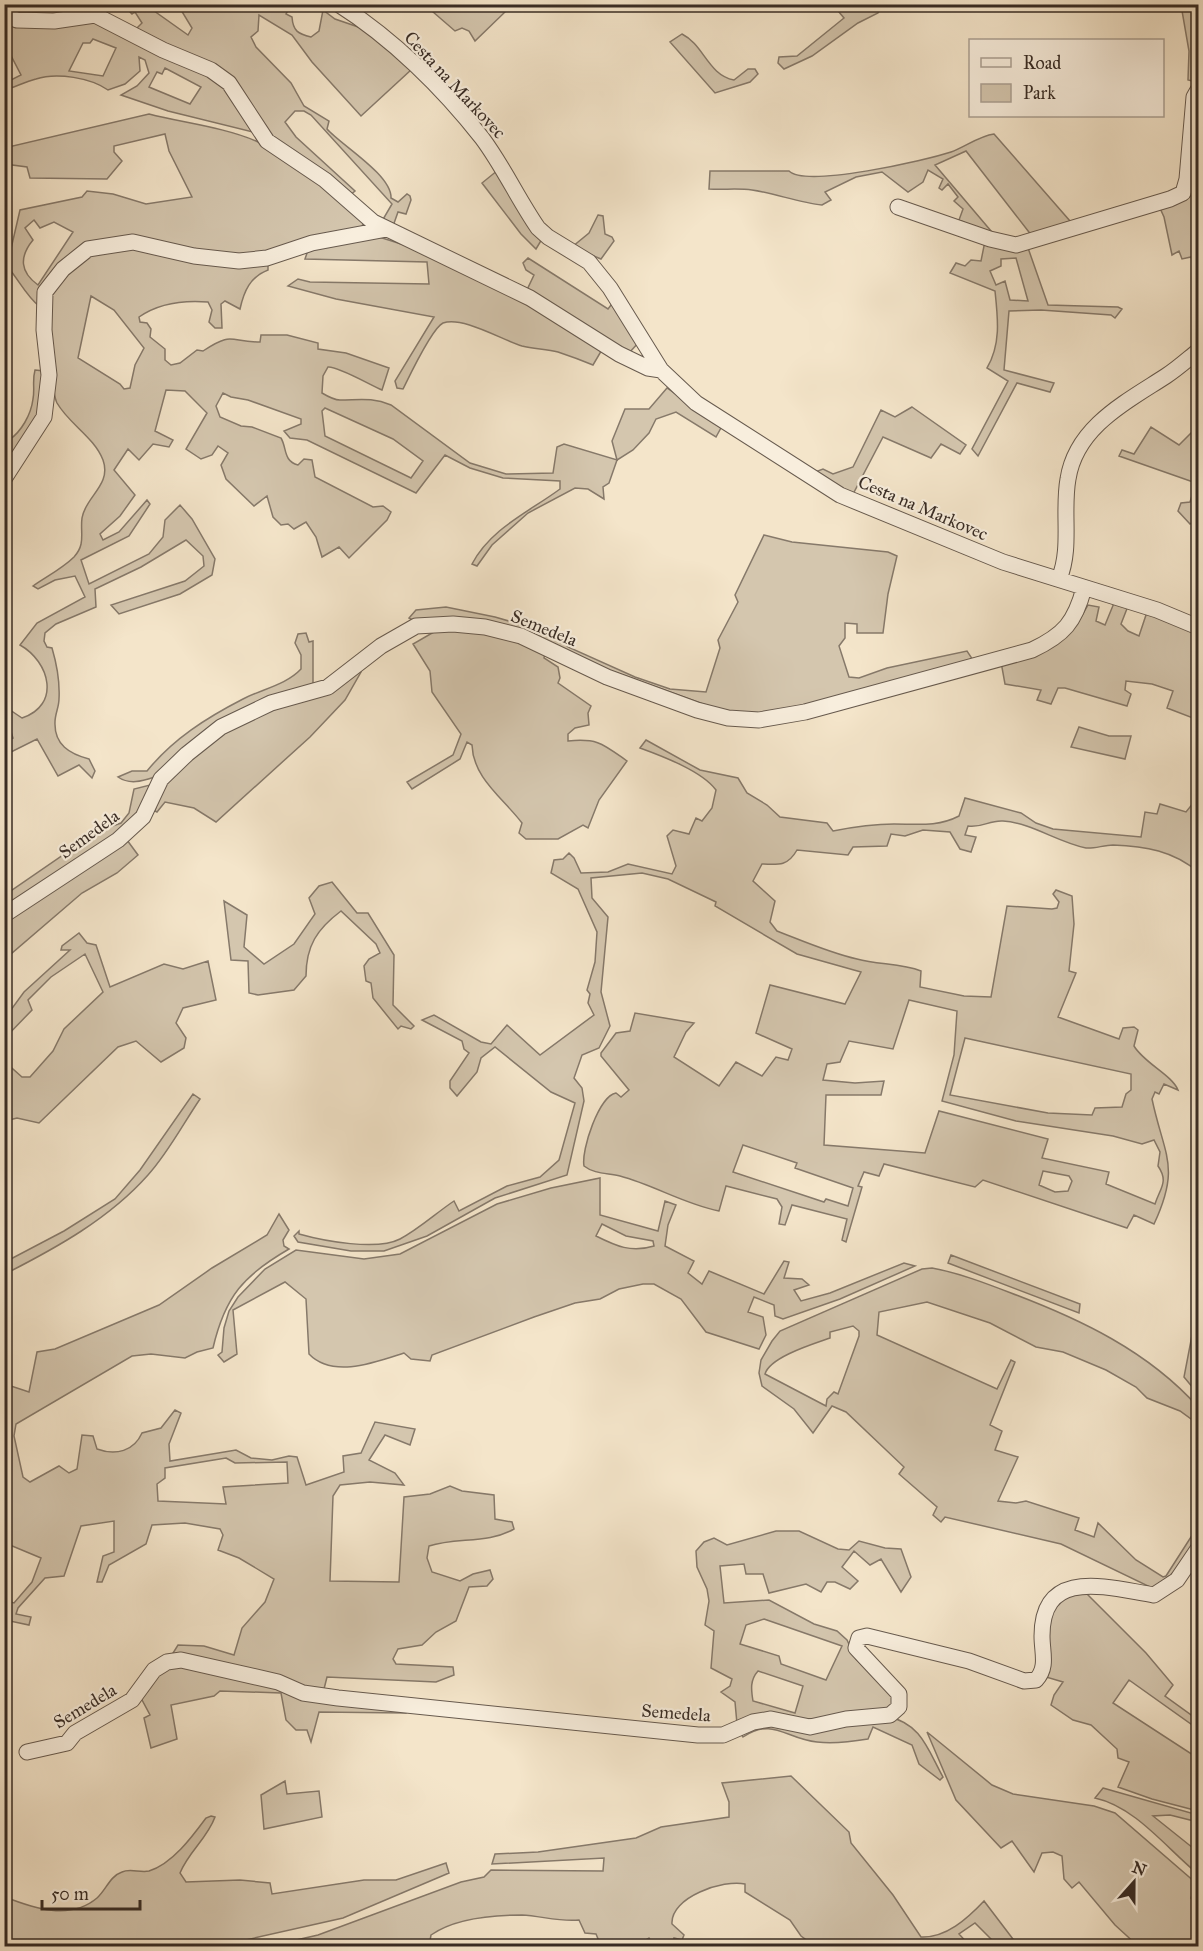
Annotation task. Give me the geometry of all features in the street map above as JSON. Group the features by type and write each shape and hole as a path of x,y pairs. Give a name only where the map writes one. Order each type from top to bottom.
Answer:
{"street":[{"name":"Cesta na Markovec","path":"338,4 383,36 431,83 482,139 538,228 548,237 589,262 610,288 661,370 696,403 840,495 1003,562 1157,610 1198,627"},
{"name":"Cesta na Markovec","path":"4,15 17,20 54,21 95,15 163,50 211,70 229,83 267,141 315,173 373,222 530,298 619,354 648,368 661,370"},
{"path":"898,207 990,240 1016,245 1183,194 1187,179 1194,97 1198,90"},
{"path":"4,479 44,417 49,375 44,330 45,292 63,269 88,249 133,242 194,256 239,261 267,258 312,243 387,229"},
{"path":"1059,579 1065,565 1068,478 1078,450 1096,426 1118,405 1168,375 1198,351"},
{"name":"Semedela","path":"4,915 118,840 143,817 161,779 187,754 221,727 271,704 328,687 381,646 416,626 453,624 485,627 521,636 607,677 697,710 728,718 759,720 805,712 1032,650 1050,642 1066,628 1077,613 1084,588"},
{"name":"Semedela","path":"27,1752 67,1743 75,1733 132,1700 154,1670 167,1662 182,1660 278,1682 303,1693 698,1735 723,1736 753,1722 771,1719 810,1727 846,1719 890,1715 899,1707 899,1694 856,1648 859,1638 867,1636 969,1661 1024,1681 1036,1680 1042,1673 1044,1660 1042,1635 1047,1610 1056,1594 1069,1587 1094,1586 1154,1594 1177,1580 1198,1549"}],"green space":[{"path":"74,4 75,15 19,18 26,5"},
{"path":"127,5 147,6 188,35 192,28 178,5 291,5 286,14 292,17 297,31 306,36 311,37 319,31 323,10 335,19 370,31 412,69 361,116 312,62 292,35 259,15 258,31 251,37 256,47 291,83 304,106 329,121 327,129 375,170 389,189 391,198 398,202 407,194 410,196 411,200 406,214 398,212 392,229 382,221 392,204 311,115 304,111 295,111 285,122 296,137 355,191 349,196 268,137 233,81 133,32 142,23 135,12 132,14 126,8"},
{"path":"425,5 500,5 505,12 475,41 469,31 462,28 455,31"},
{"path":"833,5 883,5 878,13 858,23 812,56 784,69 778,63 779,57 797,56 844,18"},
{"path":"1181,5 1197,5 1198,9 1198,77 1192,81 1188,80 1189,51"},
{"path":"5,18 93,20 221,80 257,133 168,111 121,95 137,86 149,73 145,60 139,57 140,71 125,84 108,90 83,79 54,76 36,79 5,90 5,83 21,75 5,44","holes":["93,39 116,48 103,76 69,71 83,43 90,43","165,68 201,87 190,104 149,87 157,72 162,74"]},
{"path":"682,34 696,45 712,66 725,77 734,80 748,69 755,69 758,74 750,82 715,93 670,42"},
{"path":"149,114 230,132 271,148 313,176 365,219 361,229 241,257 86,246 40,307 7,266 20,210 82,197 87,191 113,194 146,204 192,197 169,151 165,134 114,146 114,152 122,161 107,179 30,178 27,167 5,164 4,148","holes":["34,220 40,228 54,222 73,232 38,285 25,270 25,252 33,240 25,228"]},
{"path":"994,134 1070,221 1032,236 966,151 935,165 997,238 959,220 963,209 954,201 958,197 948,184 942,190 939,188 943,179 928,170 923,182 908,192 882,172 856,177 825,192 831,200 822,205 752,190 709,189 710,171 789,171 800,175 841,175 938,156"},
{"path":"498,170 542,239 536,249 521,234 482,183"},
{"path":"1198,194 1198,286 1194,280 1195,269 1191,257 1182,259 1179,251 1172,255 1164,217 1159,206"},
{"path":"598,215 603,216 605,234 612,237 614,241 601,259 572,247 589,233"},
{"path":"376,236 420,250 536,309 603,348 593,365 558,352 522,346 472,326 461,323 443,323 427,343 403,389 397,388 395,381 434,317 336,299 288,286 298,279 310,282 429,284 427,262 305,259 308,250"},
{"path":"985,241 1027,245 1048,305 1122,309 1115,318 1111,315 1041,310 1009,311 1004,370 1054,383 1050,392 1017,383 978,456 972,449 1008,381 987,368 995,350 997,321 995,291 950,273 956,263 965,266 971,260 981,261","holes":["1016,258 1028,301 1010,300 1005,281 996,285 990,271 1001,266 1001,259"]},
{"path":"119,246 268,263 268,270 249,285 240,309 225,301 221,304 222,328 215,328 209,322 212,310 208,302 172,304 155,308 139,317 140,322 147,323 151,329 150,337 165,349 165,360 171,365 180,363 197,350 203,351 220,341 231,339 260,342 261,335 287,335 318,343 318,349 346,353 389,368 382,390 333,367 328,367 323,376 322,393 333,399 372,400 391,405 470,463 506,474 553,473 557,447 564,444 617,460 609,483 603,487 604,499 588,489 575,488 528,513 492,545 477,566 472,564 489,540 560,489 560,481 503,478 470,468 445,455 416,493 307,440 290,438 284,431 301,424 301,419 223,393 216,406 220,417 281,438 288,457 293,463 298,465 304,459 312,460 315,477 373,507 383,506 391,512 387,520 349,558 339,547 322,557 316,537 306,522 294,529 288,524 281,525 273,517 267,496 254,506 226,479 221,465 228,453 218,446 212,455 201,459 186,449 207,413 185,391 166,390 155,431 173,440 169,447 153,444 139,460 128,449 114,470 135,495 120,516 100,534 103,540 119,532 147,500 150,504 129,536 81,560 89,584 149,554 163,537 165,520 180,505 192,519 215,559 212,575 180,594 119,614 111,605 185,581 204,566 203,556 186,540 141,567 95,589 96,607 56,624 45,633 44,641 47,647 52,648 59,679 59,702 55,722 57,737 64,747 89,759 95,771 92,778 79,765 58,776 37,739 5,755 5,742 13,738 8,722 5,723 4,706 22,718 34,712 42,704 46,694 47,683 44,672 30,652 20,645 37,623 85,597 75,576 55,580 38,589 33,586 65,565 78,552 84,511 104,477 103,460 94,444 68,418 57,403 52,368 50,294 86,255","holes":["91,296 114,310 144,348 135,365 130,388 124,389 120,384 78,358","325,408 393,439 423,461 411,478 325,436 322,411"]},
{"path":"528,258 608,309 614,301 641,340 628,354 525,294 534,275 526,270 523,263"},
{"path":"35,370 44,371 40,411 5,473 5,435 9,440 13,437 28,417 33,399"},
{"path":"667,388 722,426 716,437 676,412 656,419 649,433 633,450 617,460 612,441 625,409 649,409"},
{"path":"912,407 966,445 960,454 941,444 931,458 883,437 852,496 807,475 823,469 833,474 853,467 881,410 895,417"},
{"path":"1198,426 1198,518 1190,524 1178,511 1181,503 1190,502 1196,483 1119,456 1122,450 1134,454 1151,427 1179,445"},
{"path":"764,535 792,542 888,552 897,556 888,594 883,633 857,633 857,624 845,623 845,638 839,646 849,677 859,678 887,668 967,651 973,660 875,690 750,716 728,713 473,621 449,617 414,621 409,618 416,610 446,607 495,617 557,635 568,647 635,677 670,689 706,692 720,648 718,640 738,602 735,595"},
{"path":"1114,603 1128,606 1121,624 1128,631 1139,636 1147,612 1198,629 1198,720 1167,708 1173,691 1152,684 1126,681 1125,690 1131,694 1127,706 1065,688 1058,688 1051,704 1037,700 1041,690 1005,684 1001,662 1080,619 1088,605 1099,607 1096,621 1105,625"},
{"path":"466,628 521,640 545,654 544,658 558,667 560,678 558,683 591,706 588,713 589,725 575,728 568,734 568,741 586,740 600,744 627,761 599,800 588,828 583,825 558,839 526,839 519,833 522,823 483,778 474,757 472,745 467,742 460,759 412,789 407,782 453,755 461,734 432,692 430,671 413,644 439,629"},
{"path":"306,633 309,642 313,641 313,686 286,692 158,776 133,782 118,777 132,771 147,771 179,739 203,722 243,699 281,683 295,674 301,669 301,655 295,643 298,634"},
{"path":"358,667 361,672 345,700 310,737 216,822 194,808 165,802 157,812 155,811 164,785 179,766 200,748 252,716"},
{"path":"1079,727 1109,736 1131,736 1125,759 1071,747"},
{"path":"646,740 700,770 738,778 747,793 767,805 780,817 827,823 833,831 871,825 927,824 951,820 959,816 965,798 1021,813 1036,823 1053,829 1141,837 1145,812 1157,814 1160,804 1186,812 1194,802 1198,805 1198,872 1179,859 1158,851 1113,845 1086,848 1024,825 998,821 968,826 965,835 976,837 971,852 960,849 950,832 923,830 905,836 891,834 887,846 853,847 848,855 797,850 786,862 762,864 753,881 775,901 770,922 777,931 865,961 921,971 920,987 964,996 991,997 1007,906 1052,909 1057,908 1059,902 1053,894 1056,890 1072,896 1074,924 1069,971 1076,973 1058,1017 1119,1039 1123,1028 1134,1027 1138,1030 1134,1046 1144,1058 1175,1084 1178,1090 1164,1084 1159,1094 1155,1092 1152,1099 1168,1161 1167,1188 1154,1224 1134,1215 1127,1228 983,1180 975,1187 884,1164 879,1176 864,1172 858,1186 862,1187 846,1242 842,1240 847,1219 792,1205 785,1225 779,1224 782,1207 777,1199 726,1186 719,1211 694,1204 633,1180 588,1169 584,1166 585,1148 592,1125 603,1103 616,1093 621,1097 629,1090 601,1056 601,1053 616,1033 630,1031 635,1013 694,1023 686,1032 674,1057 719,1086 736,1062 762,1076 776,1057 788,1060 792,1049 756,1033 770,985 845,1004 861,972 797,954 715,906 716,902 668,879 642,873 591,878 592,898 608,917 601,992 610,1026 599,1048 582,1055 574,1078 582,1088 584,1101 567,1175 495,1198 427,1236 384,1251 351,1251 298,1242 294,1236 299,1231 299,1234 336,1242 365,1245 390,1243 414,1231 454,1201 459,1211 507,1186 540,1177 559,1160 575,1103 551,1092 495,1047 481,1058 477,1072 457,1096 450,1088 450,1081 469,1053 464,1049 462,1041 422,1020 434,1015 481,1042 491,1044 507,1025 540,1055 594,1015 588,1003 590,994 587,990 595,962 597,932 578,889 551,873 554,860 563,859 569,853 581,873 608,872 628,864 672,874 676,866 667,836 673,830 689,834 696,818 702,821 712,808 716,790 692,770 640,748","holes":["909,1000 957,1011 954,1055 942,1101 1016,1121 1113,1136 1142,1144 1154,1140 1160,1152 1158,1166 1163,1176 1155,1204 1106,1184 1109,1172 1042,1158 1048,1139 939,1111 925,1153 824,1145 826,1095 881,1095 884,1081 855,1083 823,1080 827,1064 840,1062 849,1041 893,1049","965,1038 1131,1074 1131,1090 1126,1094 1122,1107 1095,1108 1092,1115 1048,1113 950,1095","743,1145 797,1163 795,1168 853,1188 848,1206 826,1199 824,1202 733,1172","1043,1171 1069,1176 1072,1181 1068,1191 1055,1192 1039,1185"]},
{"path":"150,785 138,814 115,837 5,910 5,895 98,831 121,823 129,813 134,789"},
{"path":"127,840 138,855 117,873 82,893 5,959 5,922"},
{"path":"332,882 357,913 368,913 394,955 393,1005 414,1026 411,1029 401,1026 398,1029 373,998 371,983 366,981 364,966 369,959 380,953 376,944 341,911 314,939 308,956 306,976 294,990 258,995 249,993 248,961 231,960 224,901 247,915 244,947 264,964 294,944 315,914 309,898 319,886"},
{"path":"79,933 87,943 96,945 110,987 164,964 183,969 208,961 216,1000 183,1008 176,1023 186,1038 184,1048 161,1062 136,1041 118,1047 39,1123 17,1118 5,1121 5,1062 22,1077 30,1077 53,1051 64,1029 103,992 85,954 51,977 28,1000 32,1010 5,1038 5,1018 24,992 70,950 61,950 62,946"},
{"path":"193,1094 200,1099 162,1157 133,1191 81,1231 5,1274 5,1262 64,1231 115,1199 140,1170"},
{"path":"600,1178 600,1215 658,1231 665,1201 676,1205 668,1225 665,1246 694,1261 688,1273 702,1284 709,1271 764,1294 784,1261 789,1262 784,1278 802,1279 809,1285 794,1290 801,1301 830,1293 904,1263 915,1266 840,1299 783,1319 775,1316 774,1305 754,1297 748,1312 763,1317 766,1335 759,1349 706,1332 681,1299 654,1284 643,1284 619,1289 600,1299 575,1303 534,1317 432,1355 430,1361 411,1359 404,1353 368,1364 342,1367 319,1362 309,1354 306,1299 285,1282 233,1310 237,1354 224,1362 218,1355 222,1352 224,1328 229,1311 238,1297 265,1269 296,1250 364,1259 400,1254 497,1204 551,1188","holes":["602,1224 626,1236 653,1241 654,1246 631,1249 596,1236"]},
{"path":"279,1214 289,1230 283,1240 284,1246 289,1249 260,1268 239,1289 224,1314 213,1348 185,1358 151,1354 132,1356 16,1424 14,1436 23,1477 30,1482 59,1466 69,1473 77,1469 82,1435 93,1436 97,1449 104,1451 117,1452 129,1448 142,1433 161,1428 175,1410 181,1413 169,1444 170,1461 236,1450 251,1458 272,1460 289,1456 297,1457 306,1485 344,1472 343,1456 361,1453 375,1422 415,1429 410,1445 385,1435 369,1460 395,1473 404,1485 370,1482 340,1485 333,1496 330,1581 399,1582 404,1497 430,1494 450,1486 462,1491 494,1495 495,1519 512,1522 514,1529 494,1537 429,1546 427,1558 432,1572 460,1581 473,1574 490,1570 493,1579 487,1586 469,1587 456,1621 436,1632 422,1645 398,1649 393,1659 396,1664 453,1667 454,1675 436,1682 327,1677 323,1693 173,1653 178,1645 204,1646 234,1655 242,1628 265,1602 274,1579 239,1558 218,1550 223,1535 220,1529 185,1523 152,1525 146,1544 109,1565 102,1582 97,1582 103,1556 114,1552 114,1521 81,1526 64,1576 45,1578 18,1608 16,1614 31,1617 29,1625 5,1620 4,1600 14,1603 32,1582 41,1558 5,1543 5,1384 29,1392 37,1352 55,1349 159,1305 212,1268 267,1235","holes":["226,1458 235,1463 287,1462 288,1483 223,1487 226,1504 158,1501 157,1484 165,1478 165,1468"]},
{"path":"951,1255 1080,1304 1079,1313 948,1263"},
{"path":"932,1268 972,1279 1037,1303 1087,1326 1135,1353 1157,1369 1198,1407 1198,1424 1180,1411 1147,1398 1136,1387 1106,1370 1063,1352 1036,1347 990,1323 927,1302 879,1312 877,1335 997,1389 1011,1360 1015,1362 990,1425 1002,1431 995,1450 1018,1457 998,1501 1016,1503 1026,1501 1079,1518 1075,1530 1094,1537 1098,1523 1136,1560 1163,1577 1166,1576 1198,1526 1197,1536 1189,1554 1168,1577 1152,1588 1061,1544 945,1517 941,1522 933,1515 937,1507 899,1474 904,1467 846,1412 832,1406 813,1433 794,1409 762,1386 759,1373 761,1360 780,1331 922,1269","holes":["853,1326 859,1331 838,1394 834,1392 827,1399 826,1406 765,1374 775,1362 783,1357 830,1338 830,1332"]},
{"path":"1198,1304 1198,1394 1184,1377"},
{"path":"776,1531 799,1531 838,1549 849,1550 859,1541 885,1548 901,1549 911,1577 901,1592 881,1559 870,1565 854,1551 842,1567 858,1581 850,1589 835,1582 827,1582 821,1592 806,1584 769,1593 763,1574 746,1574 744,1564 720,1566 724,1603 769,1600 814,1624 837,1631 847,1640 856,1659 894,1698 893,1706 888,1710 809,1721 737,1724 735,1702 721,1692 730,1686 732,1679 711,1668 714,1631 705,1625 709,1601 707,1589 697,1567 696,1551 704,1542 714,1538 727,1545","holes":["764,1619 842,1646 826,1680 781,1664 779,1656 740,1644 746,1625","758,1671 803,1686 795,1713 753,1701 752,1685"]},
{"path":"1086,1593 1146,1653 1173,1685 1165,1696 1198,1720 1198,1729 1129,1680 1113,1703 1198,1756 1198,1811 1118,1787 1129,1762 1118,1758 1117,1749 1091,1725 1073,1720 1051,1705 1054,1695 1063,1682 1046,1677 1046,1621 1059,1598"},
{"path":"179,1664 406,1707 406,1713 319,1712 311,1742 307,1730 296,1730 286,1720 281,1693 220,1691 214,1696 171,1705 177,1739 151,1748 144,1718 150,1715 141,1698 158,1671"},
{"path":"888,1717 908,1725 922,1739 943,1777 940,1780 919,1764 912,1745 873,1727 868,1739 836,1743 806,1740 771,1729 754,1731 743,1737 740,1733 752,1726"},
{"path":"927,1732 992,1785 1013,1794 1094,1806 1115,1813 1196,1883 1191,1898 1198,1906 1198,1946 1138,1946 1115,1925 1079,1882 1072,1888 1064,1879 1062,1856 1053,1852 1042,1853 1034,1872 1012,1841 1001,1848 956,1800"},
{"path":"791,1776 849,1832 851,1843 893,1895 921,1937 939,1934 956,1926 984,1901 1016,1943 1032,1946 998,1946 975,1923 959,1934 970,1946 815,1946 801,1936 790,1920 745,1892 745,1884 736,1883 712,1887 689,1898 680,1906 674,1914 672,1924 684,1935 682,1940 674,1938 673,1946 665,1946 661,1942 658,1946 654,1946 649,1938 636,1946 601,1946 596,1934 585,1933 579,1920 522,1915 487,1917 451,1925 431,1935 429,1946 270,1946 318,1935 461,1882 484,1877 491,1870 603,1871 604,1858 492,1864 495,1854 538,1852 636,1838 661,1827 729,1817 729,1802 722,1783"},
{"path":"285,1781 287,1794 319,1791 322,1817 264,1829 261,1795"},
{"path":"1103,1788 1198,1815 1198,1822 1170,1815 1153,1816 1198,1852 1198,1874 1137,1819 1110,1803 1095,1798"},
{"path":"215,1817 212,1825 180,1873 186,1882 240,1880 270,1883 272,1894 364,1880 396,1880 446,1863 449,1873 343,1918 219,1946 5,1946 5,1897 51,1910 63,1911 86,1905 97,1898 118,1874 128,1870 149,1871 166,1862 181,1849 206,1818"},
{"path":"1036,1943 1048,1946 1032,1946"}]}
